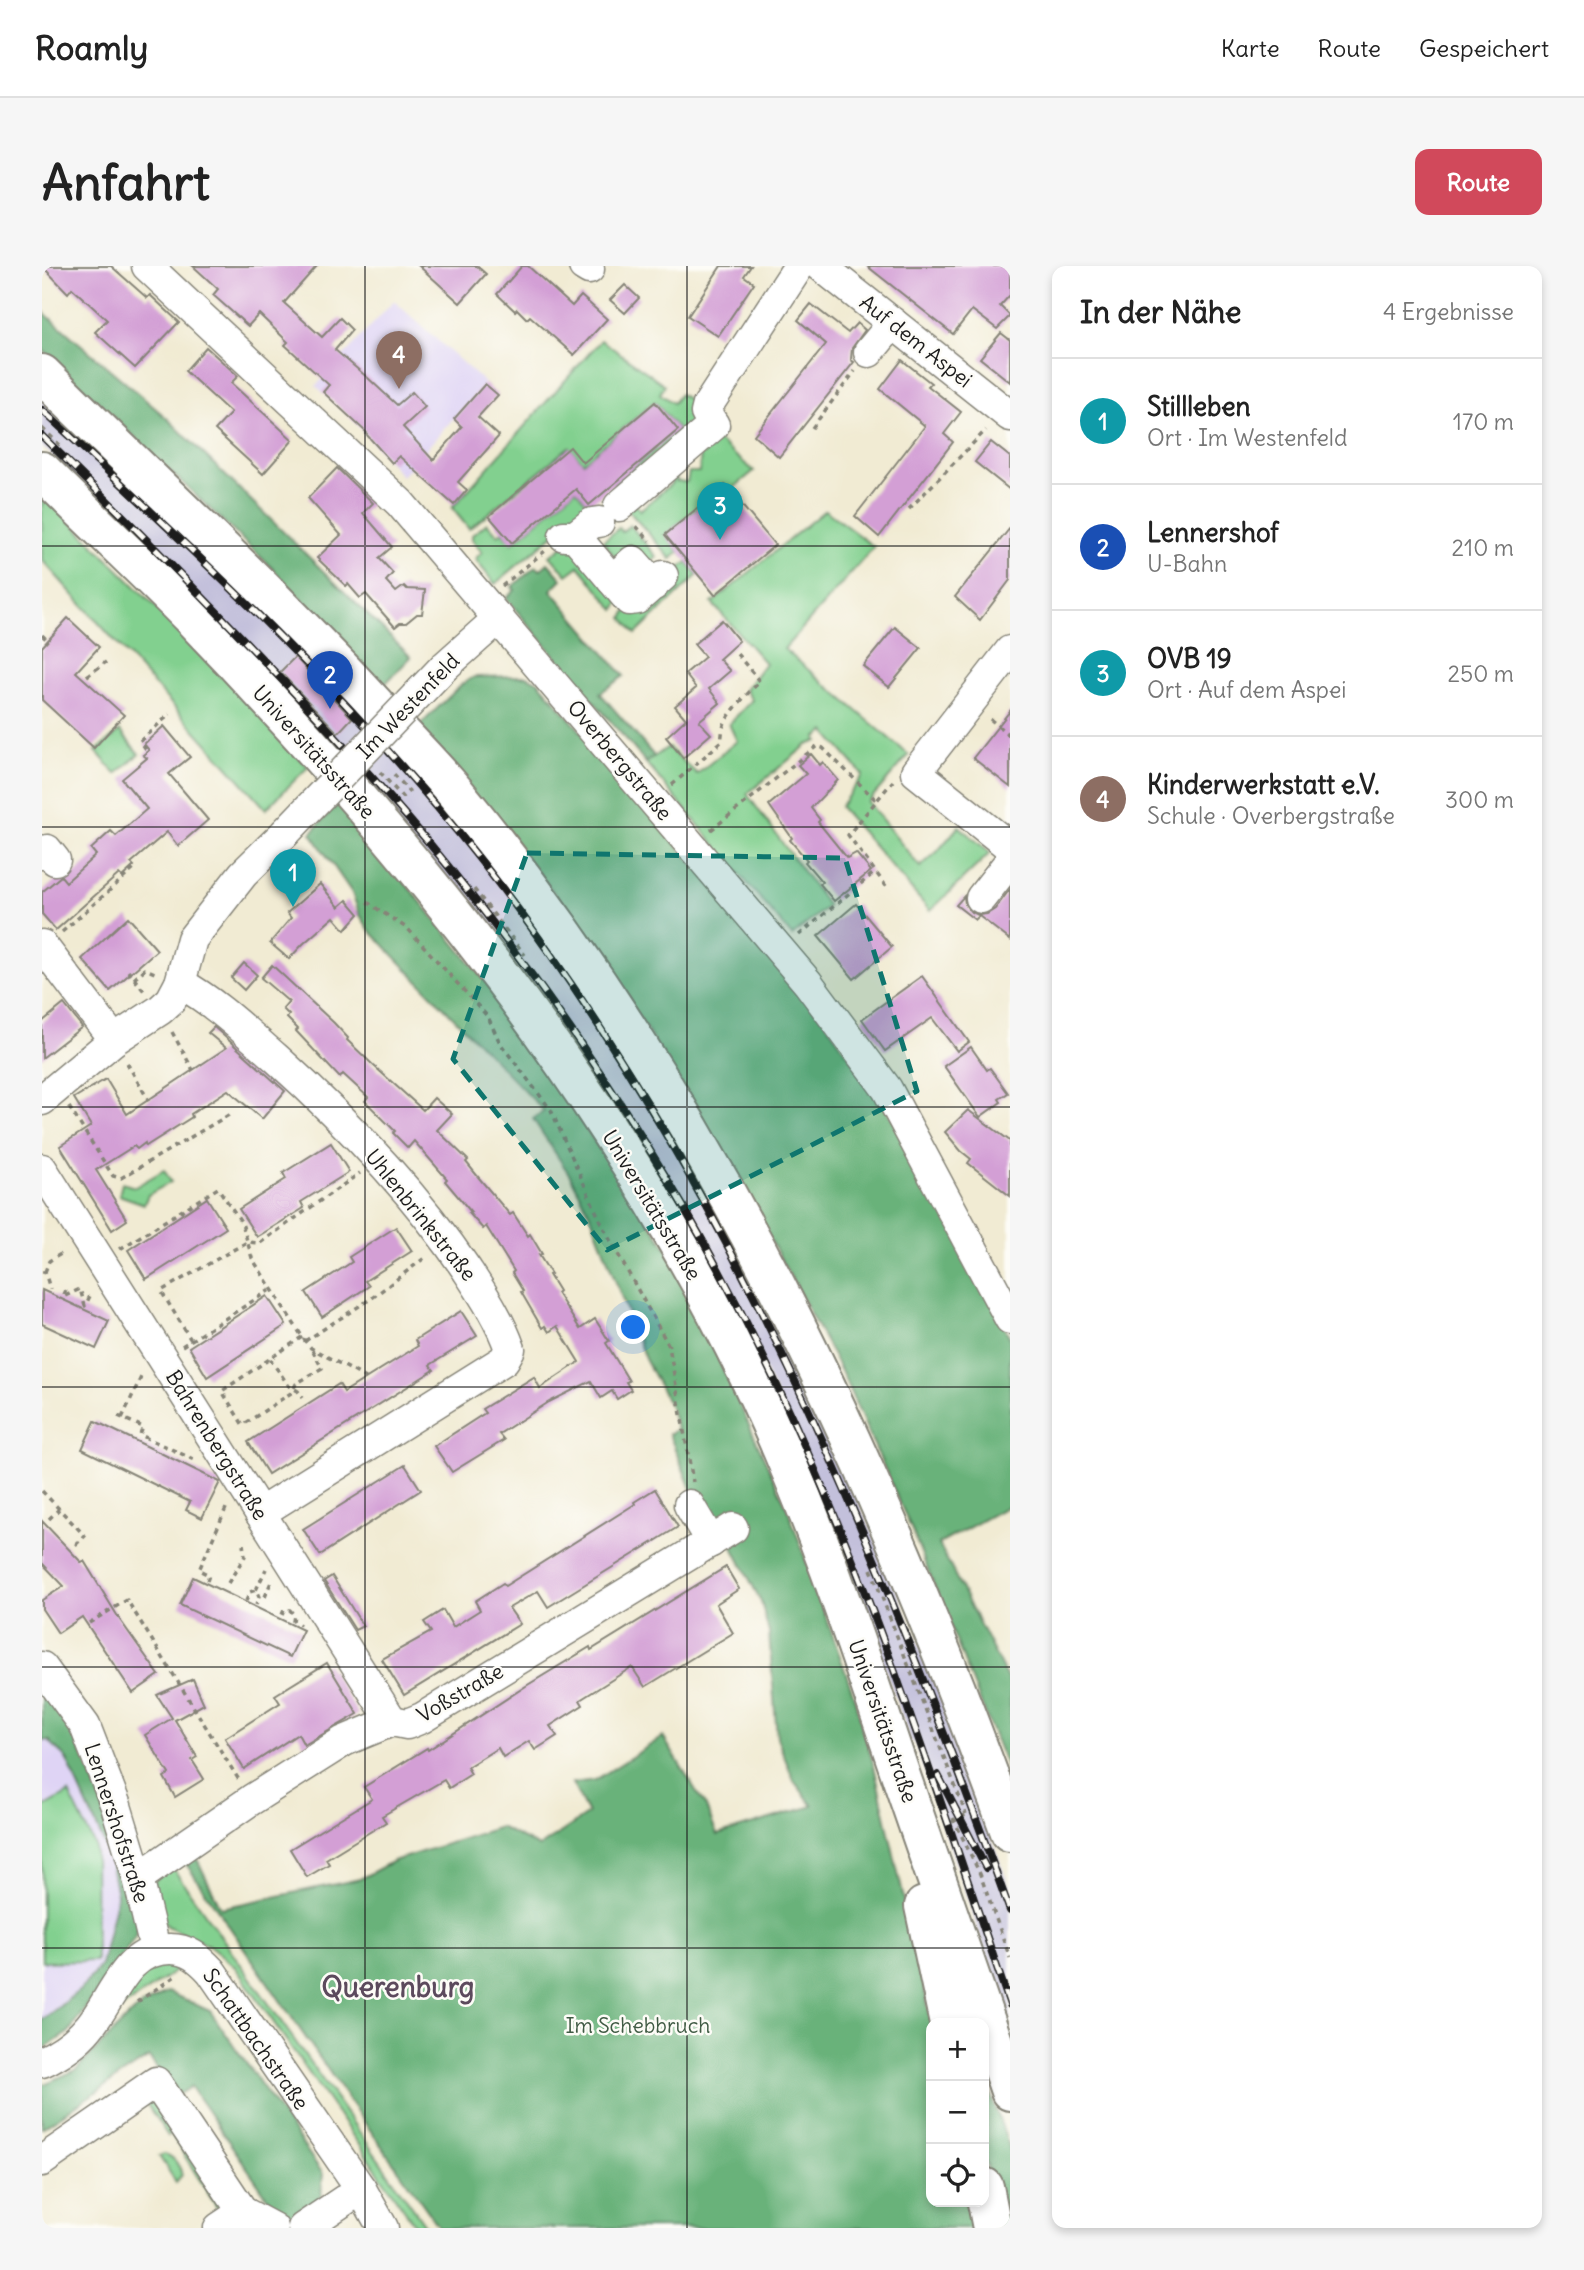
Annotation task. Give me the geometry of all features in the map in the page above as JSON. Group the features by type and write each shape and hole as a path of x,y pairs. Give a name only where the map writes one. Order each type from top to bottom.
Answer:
{"highway":[{"path":"42,374 233,558 343,669 452,789 548,909 637,1043 689,1126 750,1233 851,1435 958,1688 1010,1832"},
{"name":"Universitätsstraße","path":"42,471 191,617 304,738 463,924 524,1004 576,1079 668,1224 748,1377 808,1511 856,1641 1010,2091"},
{"path":"908,1796 918,1876 948,2018"},
{"path":"988,2207 992,2228"}],"street":[{"name":"Overbergstraße","path":"147,266 400,503 808,983 887,1089 1010,1319"},
{"path":"659,581 634,561 612,580 589,529 715,425 706,413 708,405 799,266"},
{"name":"Auf dem Aspei","path":"821,266 1007,414"},
{"path":"869,352 893,323"},
{"name":"Im Westenfeld","path":"50,1094 114,1040 171,1000 180,983 192,939 235,883 444,667 492,609"},
{"path":"1010,651 916,772 1010,847"},
{"path":"981,898 1010,861"},
{"path":"43,946 114,1040"},
{"name":"Uhlenbrinkstraße","path":"180,983 205,997 273,1056 318,1096 379,1159 447,1241 503,1327 510,1349 504,1360 260,1513"},
{"name":"Bahrenbergstraße","path":"42,1169 392,1721"},
{"name":"Voßstraße","path":"138,1878 251,1800 344,1741 392,1721 407,1724 422,1718 722,1535 690,1505"},
{"name":"Lennershofstraße","path":"42,1667 85,1726 116,1806 138,1878 155,1949"},
{"path":"42,2062 73,2045 107,2003 135,1959 155,1949"},
{"name":"Schattbachstraße","path":"155,1949 174,1949 190,1953 211,1971 360,2189 383,2228"},
{"path":"42,2161 156,2082 231,2220 273,2228"},
{"path":"303,2228 360,2189"},
{"name":"Schattbachstraße","path":"360,2189 397,2228"}],"path":[{"path":"812,428 869,352"},
{"path":"909,509 1007,414"},
{"path":"492,609 589,529"},
{"path":"671,786 721,742 724,722 746,694 760,682 737,654"},
{"path":"87,676 106,662"},
{"path":"146,750 140,741 170,714"},
{"path":"692,845 777,776 817,747 823,748 876,800 848,835 886,886"},
{"path":"386,766 418,796"},
{"path":"377,767 385,776 392,769"},
{"path":"380,772 402,797 409,791 392,769"},
{"path":"43,946 135,868"},
{"path":"811,925 876,872"},
{"path":"367,902 408,929 488,1017 500,1042 551,1111 604,1229 669,1346 691,1469"},
{"path":"128,971 147,995"},
{"path":"176,1038 193,1070"},
{"path":"132,1071 149,1101"},
{"path":"50,1094 113,1176 121,1178 232,1113"},
{"path":"191,1340 161,1291 247,1242 260,1243 379,1159"},
{"path":"101,1261 218,1188 242,1223 252,1258 270,1289 304,1339 311,1348 322,1368 296,1384 291,1393 243,1425 222,1391 271,1359 304,1339 372,1298 447,1241"},
{"path":"42,1272 45,1272 50,1289"},
{"path":"66,1290 63,1297 80,1289 85,1306 90,1296"},
{"path":"223,1455 210,1462 198,1461 140,1435 143,1427 120,1417 159,1352 191,1340 270,1289"},
{"path":"311,1348 366,1378"},
{"path":"271,1359 289,1386 303,1398"},
{"path":"207,1581 209,1575 199,1570 234,1492 242,1484"},
{"path":"43,1494 85,1536 73,1547"},
{"path":"49,1519 59,1509"},
{"path":"228,1583 245,1556 243,1544"},
{"path":"865,1571 877,1566"},
{"path":"871,1569 966,1814"},
{"path":"265,1597 271,1582"},
{"path":"246,1601 250,1592 256,1590 259,1597 256,1605"},
{"path":"89,1623 127,1600 251,1800"},
{"path":"947,1824 953,1819 979,1810"},
{"path":"953,1819 980,1874 1010,1958"}],"highlighted area":[{"path":"527,853 845,858 917,1091 607,1250 453,1059"}],"shaded area":[{"path":"394,301 485,383 402,476 351,418 316,386"},
{"path":"42,396 203,549 403,757 525,905 670,1128 790,1353 875,1538 938,1689 1010,1889 1010,2024 914,1742 911,1742 843,1551 794,1432 742,1321 639,1142 527,980 92,495 42,446"},
{"path":"42,1730 67,1760 109,1854 117,1895 101,1965 80,1990 42,2020"}],"green space":[{"path":"42,311 169,420 411,657 383,686 271,567 42,349"},
{"path":"601,340 665,385 660,394 673,403 680,394 693,403 689,413 700,424 623,495 614,484 678,430 655,402 583,463 569,447 469,529 452,508"},
{"path":"711,435 754,471 730,491 724,485 666,535 679,552 671,559 626,508 633,502 640,510 672,483 666,474 677,466 676,481 687,482 689,472 699,472 702,443"},
{"path":"576,489 589,505 495,584 475,559 482,552 472,540 472,535 487,523 498,535 502,532 512,543"},
{"path":"42,493 232,683 308,767 266,809 42,560"},
{"path":"825,510 874,547 784,649 909,755 868,802 920,867 959,826 990,853 930,911 840,807 863,775 825,731 816,738 818,741 807,745 747,794 828,906 792,936 646,763 668,747 697,774 737,741 729,724 752,700 745,690 765,663 712,603"},
{"path":"630,525 657,557 647,565 630,546 616,558 603,541 619,528 622,532"},
{"path":"569,541 620,601 615,610 579,566 567,575 550,556"},
{"path":"687,562 698,575 636,634 623,618 628,609"},
{"path":"548,563 562,579 551,590 624,676 600,693 654,756 646,763 506,598 515,590 512,587 536,566 540,570"},
{"path":"527,676 539,682 820,1014 892,1118 961,1241 1010,1338 1010,1505 939,1544 1010,1684 1010,1776 911,1528 841,1371 762,1224 674,1073 575,918 418,727 462,684 474,677"},
{"path":"120,731 139,754 116,774 96,751"},
{"name":"Im Schebbruch","path":"339,802 488,984 667,1248 787,1507 853,1693 874,1766 931,2018 926,2018 926,2207 973,2207 978,2228 440,2228 182,1858 193,1851 221,1908 360,1879 393,1861 500,1827 539,1847 588,1814 572,1783 595,1780 663,1737 706,1807 717,1835 813,1806 794,1781 777,1738 769,1633 761,1602 731,1543 694,1496 669,1434 677,1429 669,1404 645,1359 591,1216 571,1177 533,1119 544,1111 369,930 352,893 311,833"},
{"path":"164,1170 171,1182 148,1195 144,1204 119,1195 122,1183 135,1187"},
{"path":"42,1685 72,1731 106,1810 139,1922 136,1935 69,2032 42,2050 42,2020 80,1990 101,1965 117,1895 109,1854 67,1760 49,1740 42,1741"},
{"path":"69,1793 95,1846 96,1961 42,1962 42,1808"},
{"path":"170,1864 427,2228 417,2228 235,1967 209,1945 169,1927 162,1921 149,1887"},
{"path":"170,1965 181,1967 112,2015 141,1975 149,1970"},
{"path":"168,1992 210,2011 323,2174 321,2196 285,2227 258,2213 272,2204 191,2087 176,2096 149,2057 42,2128 42,2085 76,2070 128,2017 144,2004"},
{"path":"989,2090 1010,2149 1010,2228 1000,2228 989,2176"},
{"path":"151,2097 230,2208 221,2214 171,2134 168,2136 144,2100"},
{"path":"164,2154 174,2159 180,2168 182,2175 176,2182 159,2156"}],"building":[{"path":"42,266 111,266 147,298 150,295 179,322 135,368 95,332 107,320 72,288 68,293"},
{"path":"193,266 317,266 284,303 322,337 340,318 352,330 335,350 397,405 412,392 425,407 403,427 433,460 462,427 454,419 485,384 498,395 478,417 499,436 458,482 467,490 454,505 399,456 392,463 367,433 323,392 329,385 285,345 288,342 259,314 248,326 213,295 218,289"},
{"path":"419,266 477,266 486,274 460,303"},
{"path":"522,266 528,266 572,306 581,296 607,319 574,355 530,316 527,319 517,309 515,311 497,294"},
{"path":"721,266 751,266 744,276 754,283 718,336 688,316"},
{"path":"867,266 1010,266 1010,295 1000,306 1010,316 997,329 972,310 953,334"},
{"path":"625,285 639,298 625,313 610,300"},
{"path":"811,304 848,333 857,323 865,330 852,348 851,360 854,362 779,457 754,435 826,344 798,320"},
{"path":"1001,333 1010,340 1010,382 980,358"},
{"path":"206,347 238,376 231,383 293,440 263,474 215,430 231,413 185,371"},
{"path":"902,360 931,383 928,386 961,412 944,434 953,442 879,537 855,516 925,426 880,389"},
{"path":"655,402 678,430 589,505 576,489 512,543 489,516 570,447 583,463"},
{"path":"991,442 1010,457 1010,490 975,462"},
{"path":"337,468 373,503 363,513 392,547 379,558 393,573 386,581 396,592 404,586 407,589 425,590 422,614 417,614 406,623 395,627 366,594 360,598 317,558 341,535 308,498"},
{"path":"725,485 775,545 715,595 665,535"},
{"path":"1010,528 1010,580 980,620 955,597"},
{"path":"68,618 99,647 76,672 124,715 94,748 42,700 42,647"},
{"path":"722,620 739,641 719,659 730,671 709,689 720,703 699,721 711,734 683,758 666,737 686,719 675,706 696,688 685,674 705,657 694,644"},
{"path":"895,627 921,648 889,687 863,666"},
{"path":"295,657 352,718 338,733 280,672"},
{"path":"1010,711 1010,787 973,758"},
{"path":"164,726 190,757 169,774 208,820 178,846 167,832 131,863 134,866 122,877 119,874 56,930 42,914 42,892 61,876 66,882 96,855 91,849 111,831 116,836 147,809 122,779 147,758 143,755 149,750 144,744"},
{"path":"811,754 820,765 823,762 838,780 811,808 820,820 818,822 847,858 856,853 871,871 834,901 790,840 792,838 769,805 806,774 798,765"},
{"path":"320,884 339,907 347,900 359,914 345,930 334,917 289,959 270,943 291,918 287,913"},
{"path":"1010,889 1010,940 979,916 975,920 956,905 964,896 970,911 978,915 987,914 995,909"},
{"path":"856,904 892,947 854,979 818,936"},
{"path":"128,917 157,950 110,991 82,959"},
{"path":"244,963 257,975 244,990 231,978"},
{"path":"272,965 334,1023 374,1066 423,1110 434,1098 452,1114 437,1130 468,1160 466,1162 510,1215 513,1213 528,1236 530,1234 559,1291 557,1293 580,1329 595,1319 609,1341 606,1343 629,1381 626,1382 631,1390 617,1399 612,1391 601,1398 591,1381 549,1402 499,1434 504,1440 452,1472 434,1446 485,1413 482,1409 534,1377 540,1388 579,1362 557,1326 549,1332 545,1326 542,1328 521,1292 523,1291 512,1273 514,1271 486,1226 483,1229 469,1213 471,1212 445,1181 447,1179 414,1141 408,1148 365,1101 368,1097 343,1074 340,1078 296,1031 298,1029 287,1018 289,1015 283,1009 289,1002 261,978"},
{"path":"922,976 969,1042 957,1051 932,1018 885,1051 862,1019"},
{"path":"64,1004 82,1027 42,1058 42,1022"},
{"path":"214,1027 285,1091 262,1119 228,1090 146,1146 145,1143 137,1149 134,1146 96,1170 127,1220 112,1230 60,1146 91,1126 74,1098 106,1079 127,1114 226,1048 208,1033"},
{"path":"971,1047 1008,1093 999,1099 1001,1102 980,1117 944,1066"},
{"path":"968,1110 1010,1141 1010,1196 968,1163 971,1159 945,1132"},
{"path":"331,1143 349,1172 301,1202 304,1208 257,1237 239,1209 286,1179 283,1173"},
{"path":"207,1198 226,1228 146,1279 128,1250"},
{"path":"396,1227 412,1251 365,1281 369,1286 322,1317 306,1292 352,1262 349,1257"},
{"path":"42,1290 109,1321 96,1349 42,1324"},
{"path":"267,1296 286,1325 207,1377 189,1347"},
{"path":"461,1311 477,1336 430,1365 434,1370 268,1474 248,1442 339,1384 344,1392 418,1346 415,1340"},
{"path":"95,1421 220,1482 202,1518 186,1510 190,1502 82,1449"},
{"path":"405,1465 421,1490 320,1555 303,1529"},
{"path":"655,1489 678,1527 548,1607 538,1591 509,1608 520,1624 404,1695 382,1659 431,1632 424,1622 443,1610 453,1627 480,1610 475,1601 503,1583 505,1586"},
{"path":"42,1521 81,1562 84,1561 120,1620 159,1675 133,1693 82,1617 58,1633 42,1609 42,1600 64,1586 42,1563"},
{"path":"726,1567 739,1589 716,1604 733,1633 645,1687 632,1667 580,1700 583,1705 550,1726 557,1736 535,1750 529,1741 503,1757 498,1748 467,1767 471,1774 449,1788 444,1780 382,1816 386,1822 326,1859 329,1864 307,1877 290,1849 372,1799 364,1787 427,1748 428,1750 590,1647 591,1650"},
{"path":"332,1576 363,1626 355,1630 324,1581"},
{"path":"193,1577 303,1630 290,1657 180,1605"},
{"path":"327,1663 358,1714 304,1745 298,1734 244,1769 225,1738 280,1703 275,1695"},
{"path":"193,1679 204,1704 175,1720 197,1757 192,1760 204,1779 175,1797 164,1777 169,1774 145,1735 172,1718 157,1695"}],"railway":[{"path":"42,410 273,629 328,686 435,804 485,866 572,985 650,1108 722,1236 788,1367 849,1501 906,1637 1010,1911"},
{"path":"42,436 286,684 429,843 540,986 583,1047 664,1174 738,1306 771,1373 839,1528 900,1686 1010,2005"},
{"path":"938,1775 986,1868"}],"place":[{"name":"Kinderwerkstatt e.V.","path":"399,389"},
{"name":"OVB 19","path":"720,540"},
{"name":"Lennershof","path":"330,709"},
{"name":"Stillleben","path":"293,907"}],"district":[{"name":"Querenburg","path":"398,1987"}]}
